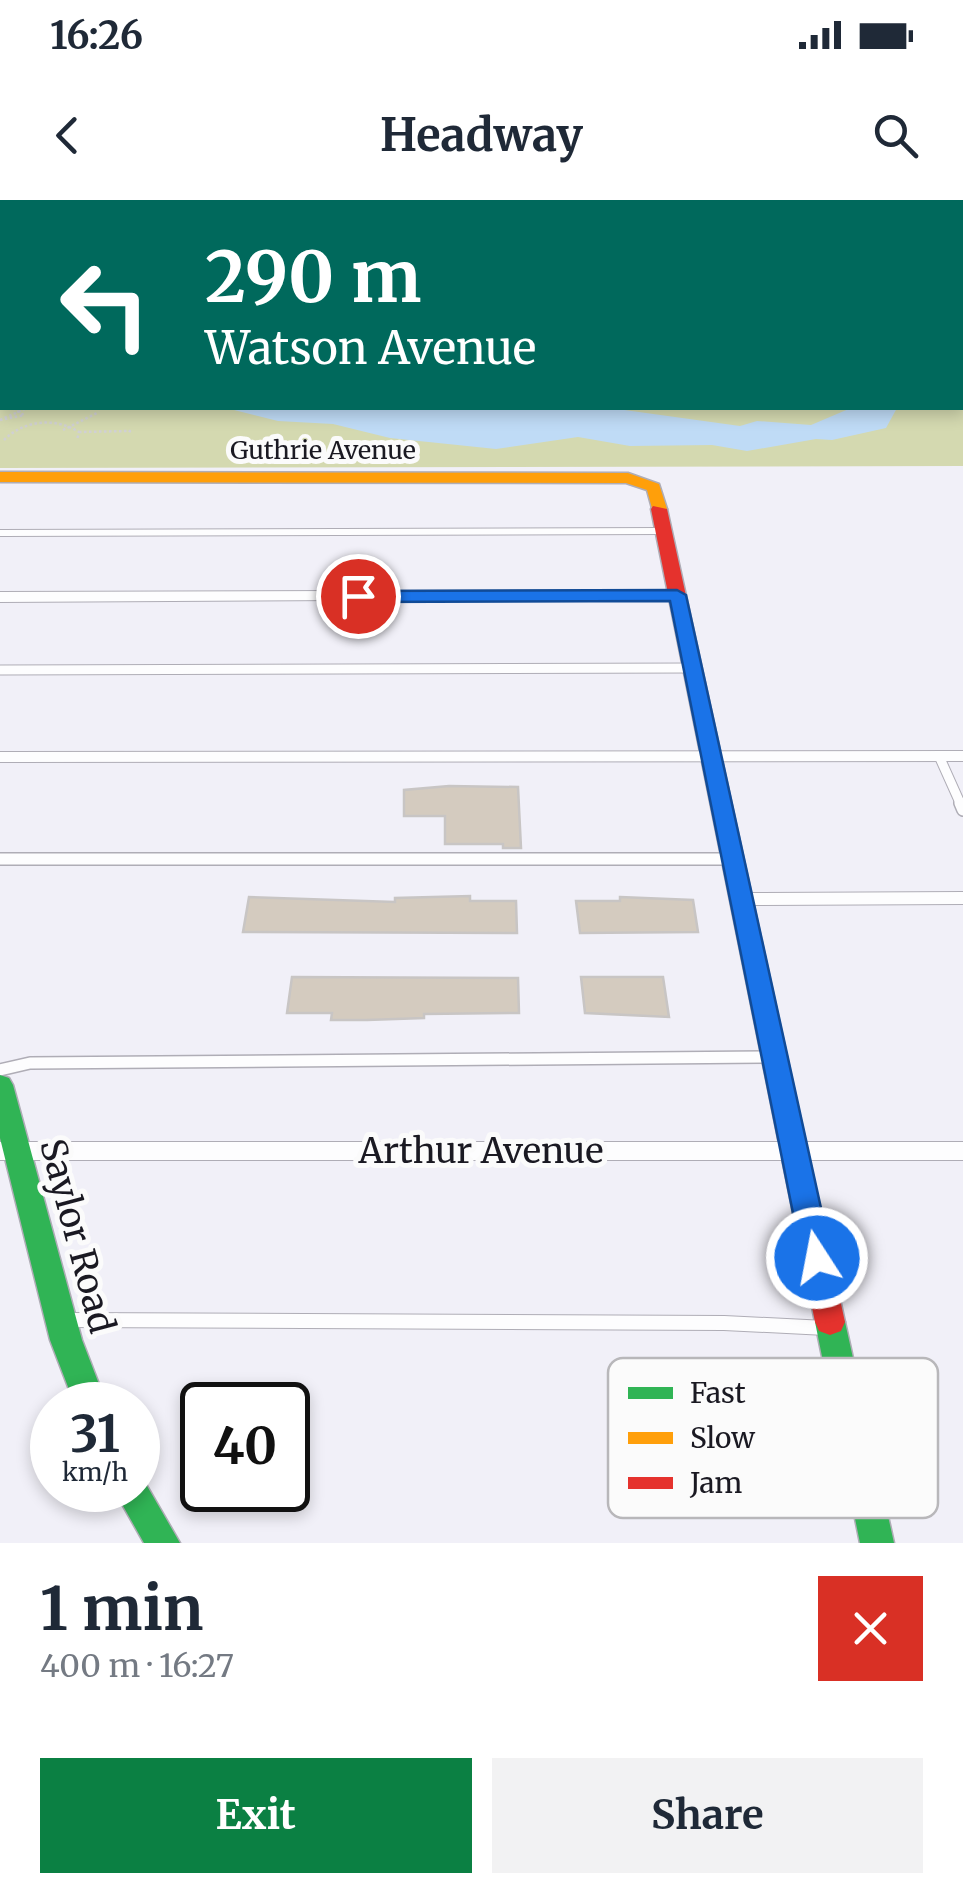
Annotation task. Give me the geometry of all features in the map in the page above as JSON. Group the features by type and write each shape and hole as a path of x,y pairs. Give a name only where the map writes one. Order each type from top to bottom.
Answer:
{"street":[{"name":"Guthrie Avenue","path":"0,478 607,477 645,482 654,487 663,531"},
{"path":"663,531 838,1358"},
{"path":"0,597 677,595"},
{"path":"0,757 963,756"},
{"path":"742,899 963,898"},
{"name":"Saylor Road","path":"0,1084 9,1152 83,1382"},
{"name":"Arthur Avenue","path":"9,1152 963,1151"},
{"path":"144,1512 163,1543"},
{"path":"872,1518 877,1543"}],"lane":[{"path":"0,533 663,531"},
{"path":"0,670 693,668"},
{"path":"939,756 963,810"},
{"path":"0,859 735,860"},
{"path":"0,1070 30,1063 773,1057"},
{"path":"61,1320 708,1323 832,1329"}],"path":[{"path":"19,411 24,414 20,418 0,420 19,411"},
{"path":"63,430 100,412"},
{"path":"20,418 30,427"},
{"path":"4,440 12,431 50,423 70,426 79,432 130,431 128,434"},
{"path":"77,440 79,432"}],"green space":[{"path":"0,410 963,410 963,466 0,468"}],"water":[{"path":"234,410 624,410 740,426 757,421 811,425 846,410 896,410 886,428 832,440 816,439 747,451 712,445 630,446 578,437 496,449 390,438 333,424 278,421"}],"building":[{"path":"518,787 521,848 503,848 503,844 445,844 445,816 404,816 404,790"},
{"path":"470,896 470,901 516,901 517,933 243,932 249,897 395,902 395,898"},
{"path":"620,897 693,900 698,932 580,933 576,901 620,901"},
{"path":"292,977 518,978 519,1013 331,1020 332,1013 287,1013"},
{"path":"581,977 663,977 669,1017 585,1013"}],"traffic: fast":[{"path":"0,1085 66,1340 82,1382"},
{"path":"830,1322 838,1358"},
{"path":"144,1512 163,1543"},
{"path":"872,1518 877,1543"}],"traffic: slow":[{"path":"0,477 628,478 654,487 659,509"}],"traffic: jam":[{"path":"659,509 830,1322"}],"route":[{"path":"358,596 677,595 817,1258"}]}
